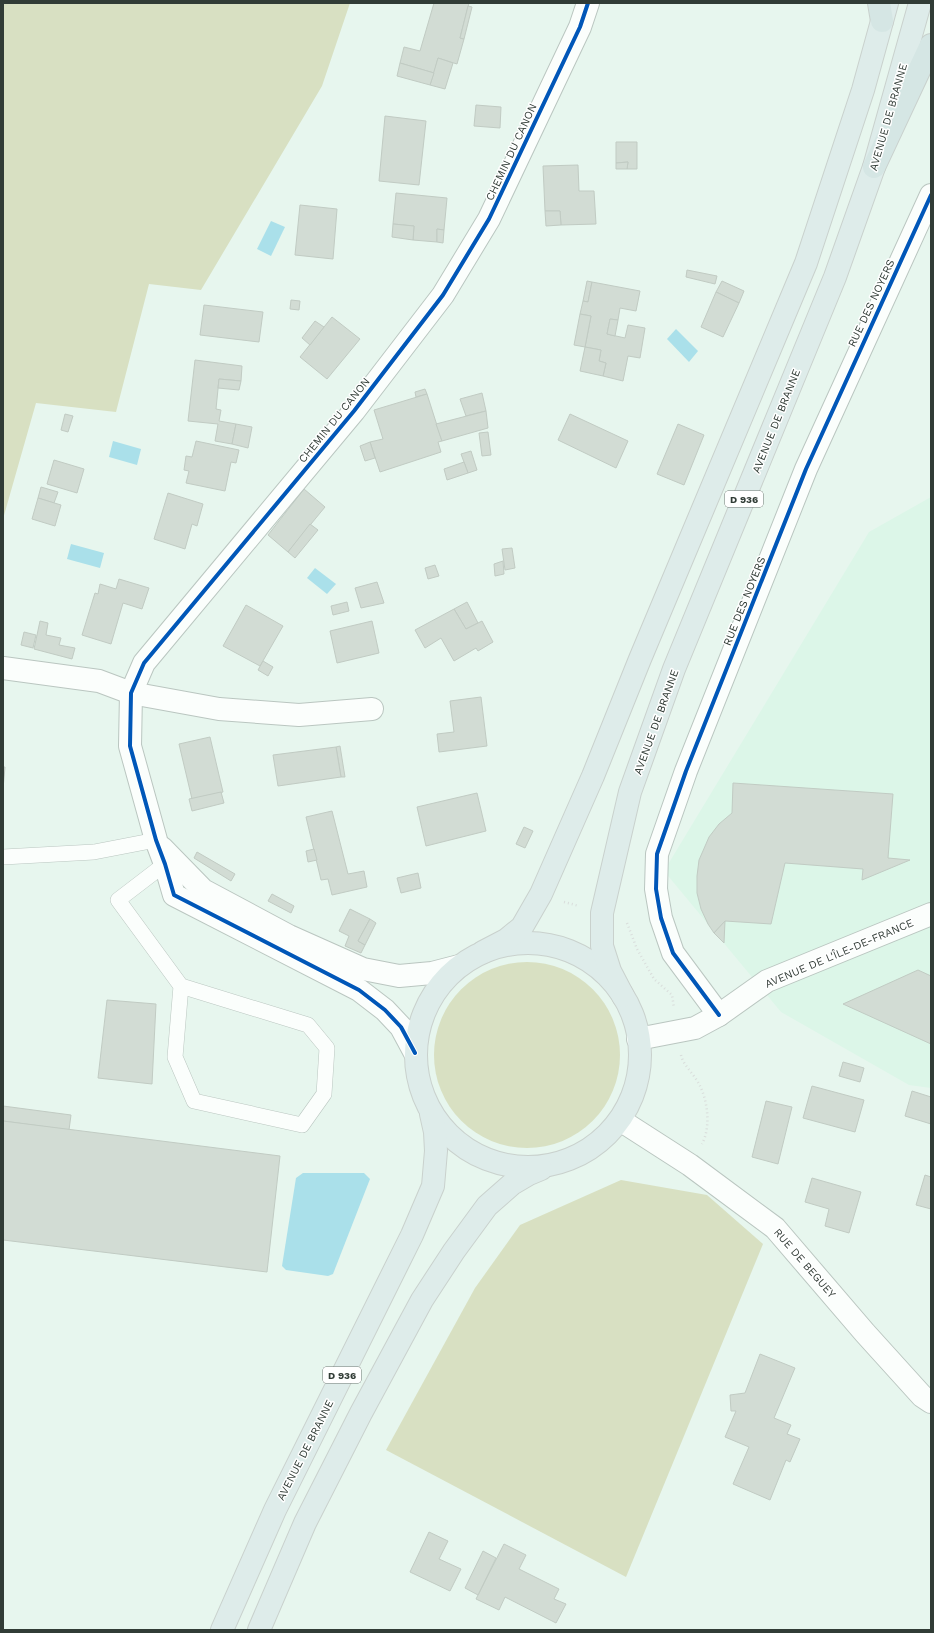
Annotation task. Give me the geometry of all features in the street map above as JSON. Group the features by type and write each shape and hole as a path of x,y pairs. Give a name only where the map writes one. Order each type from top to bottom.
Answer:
{"highway":[{"path":"874,167 931,45"}],"main road":[{"name":"AVENUE DE BRANNE","path":"623,996 610,971 602,946 602,913 630,792 674,669 832,284 874,167 920,3"},
{"name":"D 936","path":"483,952 506,940 522,927 541,894 593,776 640,659 806,263 863,90 883,9"},
{"path":"514,944 546,944 576,954 602,972 623,996 633,1017 638,1039 639,1067 633,1095 620,1120 601,1140 578,1156 552,1165 517,1168 484,1159 454,1140 431,1114 419,1084 415,1053 421,1020 436,990 459,966 483,952 514,944"},
{"name":"AVENUE DE BRANNE","path":"222,1630 275,1510 412,1235 433,1186 436,1151 435,1132 431,1114"},
{"name":"D 936","path":"259,1630 305,1523 361,1413 422,1300 450,1257 487,1206 512,1184 523,1177 552,1165"}],"street":[{"name":"CHEMIN DU CANON","path":"415,1053 401,1027 385,1010 359,990 174,896 165,864 156,840 130,746 131,693 144,663 354,411 443,295 489,219 580,27 588,3"},
{"name":"RUE DES NOYERS","path":"719,1015 673,953 661,918 656,889 657,854 686,771 806,469 931,196"},
{"path":"3,668 99,681 131,693 219,709 299,715 372,709"},
{"path":"156,840 203,890 289,936 363,969 399,976 432,973 459,966"},
{"name":"AVENUE DE L'ÎLE-DE-FRANCE","path":"638,1039 695,1028 719,1015 767,981 931,914"},
{"name":"RUE DE BEGUEY","path":"620,1120 690,1164 774,1228 922,1396 931,1402"}],"lane":[{"path":"3,857 94,852 156,840"},
{"path":"165,864 118,900 181,986 308,1025 328,1048 324,1094 302,1125 194,1102 175,1057 181,986"}],"path":[{"path":"541,894 626,920 637,949 654,979 672,995 681,1058 699,1084 705,1100 708,1122 704,1142 690,1164"}],"shaded area":[{"path":"3,3 350,3 322,86 201,290 149,284 116,412 36,403 3,519"},
{"path":"931,497 931,1088 909,1085 781,1012 664,871 869,532"},
{"path":"527,962 545,964 563,969 579,978 593,989 604,1003 613,1019 618,1037 620,1055 618,1073 613,1091 604,1107 593,1121 579,1132 563,1141 545,1146 527,1148 509,1146 491,1141 475,1132 461,1121 450,1107 441,1091 436,1073 434,1055 436,1037 441,1019 450,1003 461,989 475,978 491,969 509,964"},
{"path":"621,1180 707,1195 763,1244 626,1577 386,1450 475,1288 520,1225"}],"water":[{"path":"271,221 285,227 271,256 257,249"},
{"path":"676,329 698,351 689,362 667,339"},
{"path":"113,441 141,449 137,465 109,457"},
{"path":"71,544 104,553 100,568 67,559"},
{"path":"315,568 336,584 327,594 307,578"},
{"path":"303,1173 364,1173 370,1179 333,1274 328,1276 286,1270 282,1266 296,1178"}],"building":[{"path":"434,3 469,3 460,38 464,39 457,64 438,58 434,73 400,63 404,47 420,51"},
{"path":"468,6 472,7 464,39 460,38"},
{"path":"438,58 453,63 445,89 430,85"},
{"path":"400,63 434,73 430,85 397,76"},
{"path":"476,105 501,107 500,128 474,126"},
{"path":"385,116 426,121 419,185 379,181"},
{"path":"616,142 637,142 637,169 627,169 628,162 616,163"},
{"path":"628,162 627,169 616,169 616,163"},
{"path":"578,165 579,191 594,191 596,224 561,225 560,211 545,211 543,166"},
{"path":"396,193 447,198 444,230 437,229 437,242 413,240 414,226 393,224"},
{"path":"300,205 337,209 333,259 295,255"},
{"path":"545,211 560,211 561,225 546,226"},
{"path":"393,224 414,226 413,240 392,237"},
{"path":"437,229 444,230 443,243 437,242"},
{"path":"687,270 717,276 715,284 686,277"},
{"path":"587,281 592,282 588,302 583,301"},
{"path":"722,281 744,291 739,303 716,292"},
{"path":"592,282 640,291 636,311 620,308 618,320 610,319 607,334 625,338 628,325 645,328 640,358 628,356 623,381 603,376 606,363 599,361 601,350 585,347 591,316 580,314 583,301 588,302"},
{"path":"716,292 739,303 723,337 701,327"},
{"path":"291,300 300,301 299,310 290,309"},
{"path":"204,305 263,312 259,342 200,335"},
{"path":"580,314 591,316 585,347 574,345"},
{"path":"332,317 360,339 327,379 300,357"},
{"path":"610,319 618,320 615,336 607,334"},
{"path":"315,321 324,327 310,345 302,338"},
{"path":"585,347 601,350 599,361 606,363 603,376 580,371"},
{"path":"195,360 242,366 241,381 219,379 216,409 221,410 219,421 236,424 232,444 215,441 218,424 188,421"},
{"path":"219,379 241,381 239,390 218,388"},
{"path":"425,389 427,394 416,397 415,392"},
{"path":"482,393 486,411 466,416 460,399"},
{"path":"427,394 442,441 438,442 441,452 380,472 370,442 383,439 374,410"},
{"path":"486,411 488,428 442,441 436,424"},
{"path":"65,414 73,416 68,432 61,430"},
{"path":"570,414 628,441 616,468 558,440"},
{"path":"236,424 252,427 248,448 232,444"},
{"path":"678,424 704,435 684,485 657,474"},
{"path":"488,432 491,455 482,456 479,433"},
{"path":"196,441 239,450 236,463 231,462 225,491 186,483 189,471 184,470 186,456 192,457"},
{"path":"370,442 375,458 365,461 360,446"},
{"path":"471,451 477,470 468,473 461,454"},
{"path":"54,460 84,469 77,493 47,484"},
{"path":"464,462 468,473 447,480 444,469"},
{"path":"41,487 58,492 54,503 38,498"},
{"path":"304,489 325,507 288,552 268,535"},
{"path":"168,493 203,504 197,526 192,524 185,549 154,539"},
{"path":"38,498 61,505 55,526 32,519"},
{"path":"310,524 318,530 295,558 288,552"},
{"path":"512,548 515,568 505,570 502,549"},
{"path":"503,561 504,574 495,576 494,564"},
{"path":"435,565 439,576 428,579 425,568"},
{"path":"119,579 149,588 142,609 123,603 111,644 82,635 95,593 98,594 100,584 116,589"},
{"path":"377,582 384,603 361,608 355,588"},
{"path":"347,602 349,611 333,615 331,606"},
{"path":"467,602 478,623 466,629 454,609"},
{"path":"246,605 283,626 260,666 223,646"},
{"path":"454,609 466,629 482,621 493,642 478,651 476,648 454,661 441,638 425,648 415,630"},
{"path":"40,621 48,623 46,635 61,638 59,645 75,648 72,659 34,649"},
{"path":"372,621 379,653 337,663 330,631"},
{"path":"24,632 36,635 33,648 21,645"},
{"path":"263,661 273,667 268,676 258,670"},
{"path":"481,697 487,746 439,752 437,734 454,732 450,701"},
{"path":"210,737 223,792 192,799 179,744"},
{"path":"340,746 345,777 341,777 336,747"},
{"path":"336,747 341,777 278,786 273,755"},
{"path":"3,767 5,767 3,789"},
{"path":"733,783 893,794 888,858 910,860 862,880 863,869 785,863 771,924 725,921 714,933 701,909 697,893 699,860 709,837 719,824 732,813"},
{"path":"221,792 224,803 192,811 189,799"},
{"path":"477,793 486,831 426,846 417,807"},
{"path":"332,811 348,874 364,871 367,887 332,895 328,879 321,880 306,817"},
{"path":"524,827 533,831 525,848 516,844"},
{"path":"314,849 317,860 308,862 306,851"},
{"path":"197,852 235,874 231,881 194,858"},
{"path":"418,873 421,888 401,893 397,878"},
{"path":"272,894 294,906 291,913 268,901"},
{"path":"350,909 370,919 358,941 365,945 361,953 345,946 349,936 339,931"},
{"path":"370,919 376,923 365,945 358,941"},
{"path":"725,921 724,943 714,933"},
{"path":"918,970 931,976 931,1044 843,1004"},
{"path":"107,1000 156,1004 152,1084 98,1078"},
{"path":"843,1062 864,1068 860,1082 839,1076"},
{"path":"812,1086 864,1100 855,1132 803,1118"},
{"path":"912,1091 931,1097 931,1124 905,1116"},
{"path":"766,1101 792,1107 778,1164 752,1157"},
{"path":"3,1106 71,1115 69,1130 3,1121"},
{"path":"3,1121 280,1156 267,1272 3,1240"},
{"path":"925,1175 931,1177 931,1209 916,1205"},
{"path":"812,1178 861,1192 849,1233 825,1226 829,1209 805,1202"},
{"path":"760,1354 795,1368 774,1418 791,1425 787,1434 800,1439 790,1462 786,1460 770,1500 733,1484 749,1447 725,1437 736,1411 731,1411 730,1395 745,1393"},
{"path":"429,1532 448,1541 439,1559 461,1569 450,1591 410,1572"},
{"path":"504,1544 526,1555 519,1569 559,1589 554,1599 566,1604 556,1623 505,1597 499,1610 476,1599"},
{"path":"483,1551 496,1558 478,1595 465,1588"}],"cycle path":[{"path":"415,1053 401,1027 385,1010 359,990 174,895 156,840 130,746 131,693 144,663 354,411 443,295 489,219 580,27 588,3"},
{"path":"719,1015 673,953 661,918 656,889 657,854 686,771 806,469 931,195"}]}
